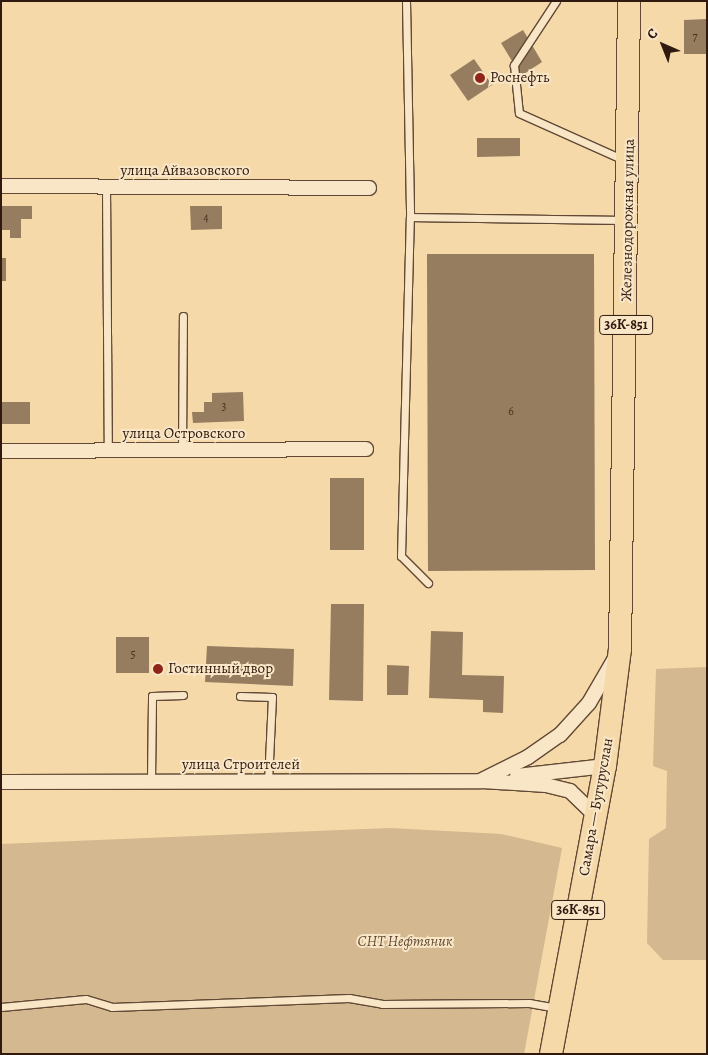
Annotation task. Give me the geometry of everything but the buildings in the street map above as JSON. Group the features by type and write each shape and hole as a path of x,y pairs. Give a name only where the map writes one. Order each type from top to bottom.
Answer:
{"main road":[{"name":"Железнодорожная улица","path":"620,649 629,163 629,1"},
{"name":"Самара — Бугуруслан","path":"551,1054 596,816 620,649"}],"street":[{"name":"улица Айвазовского","path":"1,186 369,188"},
{"name":"улица Островского","path":"1,451 366,449"},
{"path":"482,781 528,758 560,735 590,703 620,649"},
{"path":"482,781 604,766"},
{"path":"482,781 546,785 570,791 596,816"},
{"name":"улица Строителей","path":"1,782 482,781"}],"lane":[{"path":"406,1 410,217 401,556 428,583"},
{"path":"556,1 514,65 519,113 629,163"},
{"path":"106,187 108,451"},
{"path":"410,217 628,220"},
{"path":"182,450 183,316"},
{"path":"151,781 152,696 183,695"},
{"path":"240,696 272,697 268,781"},
{"path":"1,1007 86,999 112,1007 349,998 382,1004 529,1003 560,1008"}],"green space":[{"path":"707,667 707,960 663,960 647,943 649,839 666,828 667,771 653,766 656,669"},
{"name":"СНТ Нефтяник","path":"390,828 501,834 562,848 524,1054 1,1054 1,844"}],"place":[{"name":"Роснефть","path":"480,78"},
{"name":"Гостинный двор","path":"158,669"}]}
